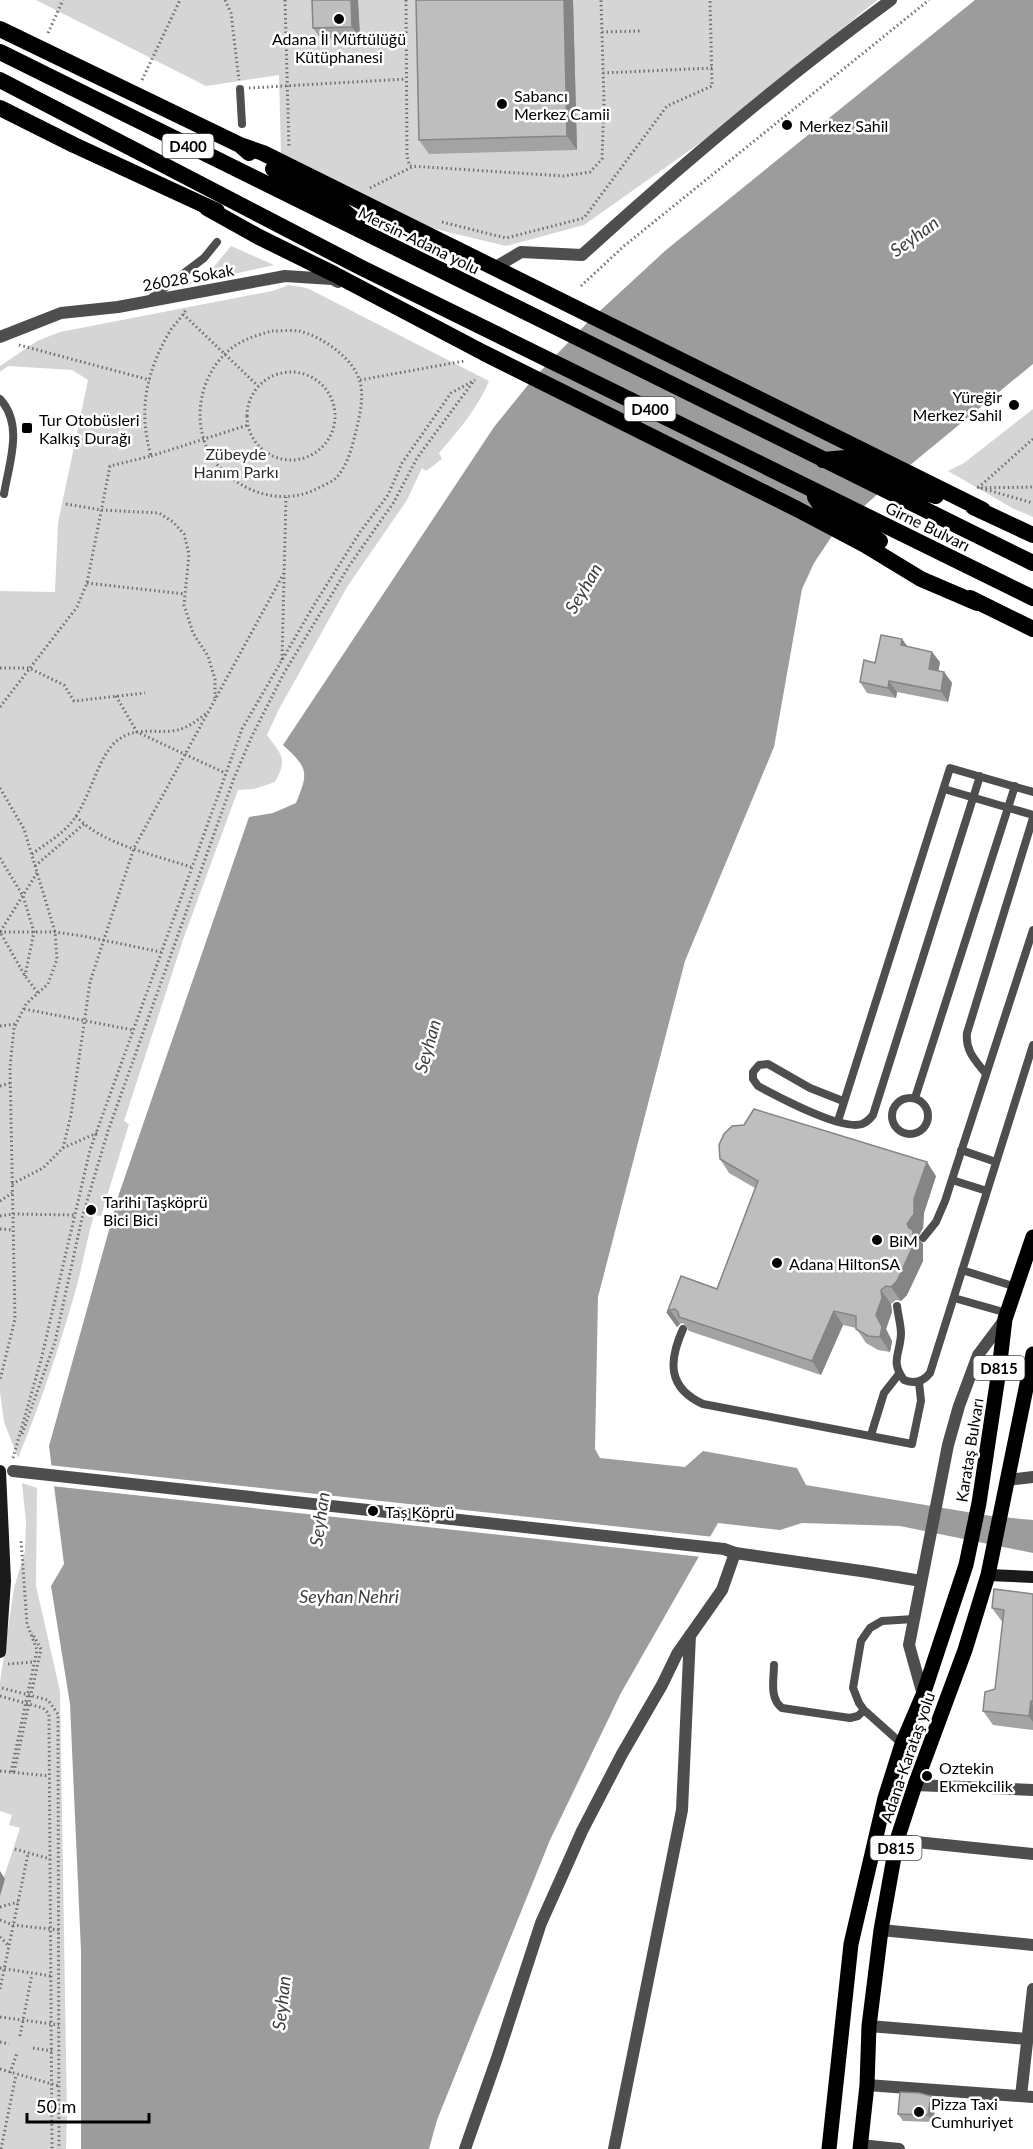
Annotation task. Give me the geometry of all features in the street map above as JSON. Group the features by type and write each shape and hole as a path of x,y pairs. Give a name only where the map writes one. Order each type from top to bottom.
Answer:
{"highway":[{"path":"0,30 240,146 263,153 1033,535"},
{"name":"Mersin-Adana yolu","path":"0,52 822,460"},
{"name":"D400","path":"0,80 360,267 808,486"},
{"path":"0,108 207,208 484,353 797,509 865,545 921,579 1033,629"},
{"path":"240,146 254,158 344,211 376,239"},
{"path":"207,208 263,228 325,258 360,267"},
{"path":"822,460 845,458 913,489 983,510"},
{"name":"Girne Bulvarı","path":"822,460 1033,563"},
{"path":"808,486 819,503 977,603"},
{"name":"Girne Bulvarı","path":"808,486 1033,598"}],"main road":[{"name":"Karataş Bulvarı","path":"966,1565 979,1503 1006,1316 1033,1237"},
{"name":"D815","path":"989,1568 1033,1354"},
{"path":"0,1471 5,1581 0,1652"},
{"name":"Adana-Karataş yolu","path":"830,2149 851,1944 885,1798 966,1565"},
{"path":"989,1568 1033,1577"},
{"name":"Adana-Karataş yolu","path":"860,2147 881,1930 897,1840 965,1650 989,1568"}],"street":[{"path":"494,268 521,252 582,255 644,199 822,50 891,0"},
{"name":"26028 Sokak","path":"0,337 61,313 118,307 285,276 332,279 382,300"},
{"path":"922,1695 909,1645 958,1406 978,1355 1006,1316"},
{"path":"18,1472 730,1551 921,1581"},
{"path":"1007,1480 1033,1477"},
{"path":"465,2149 541,1923 582,1831 633,1734 690,1635 722,1590 730,1551"},
{"path":"614,2149 682,1810 690,1635"},
{"path":"915,1785 1033,1790"},
{"path":"897,1840 1033,1854"},
{"path":"881,1930 1033,1945"},
{"path":"867,2085 1027,2097 1027,2039 1033,1989"},
{"path":"870,2026 1027,2039"},
{"path":"860,2147 899,2149"}],"lane":[{"path":"240,89 242,124"},
{"path":"147,302 204,258 217,242"},
{"path":"0,399 10,414 13,424 13,439 4,494"},
{"path":"838,1120 951,768 1033,792"},
{"path":"843,1101 810,1088 768,1064 759,1065 753,1072 753,1079 758,1086 799,1108 858,1125 869,1120 873,1115 980,776"},
{"path":"915,1098 1015,786"},
{"path":"944,789 1008,807 1033,817 967,1033 971,1055 986,1074"},
{"path":"923,1238 936,1222 952,1180 1033,930"},
{"path":"897,1305 901,1335 895,1361 899,1374 904,1380 919,1382 930,1373 1033,1045"},
{"path":"909,1097 915,1098 924,1104 928,1121 921,1130 905,1134 896,1127 891,1117 892,1111 898,1101 909,1097"},
{"path":"961,1150 996,1162"},
{"path":"952,1180 987,1191"},
{"path":"962,1270 1016,1287"},
{"path":"954,1298 1006,1316"},
{"path":"682,1329 675,1347 674,1373 681,1389 703,1404 912,1444 921,1401 919,1382"},
{"path":"871,1435 884,1392 899,1374"},
{"path":"902,1744 864,1710 853,1688 864,1634 875,1623 914,1619"},
{"path":"774,1665 775,1701 782,1708 850,1718 858,1716 864,1710"}],"path":[{"path":"48,33 63,0"},
{"path":"142,81 180,0"},
{"path":"225,0 231,13 240,89 406,79"},
{"path":"285,0 289,150"},
{"path":"406,0 406,157 410,165 564,176 590,172 602,159 601,0"},
{"path":"441,222 507,238 584,218 667,106 712,86 710,0"},
{"path":"580,286 652,223 929,0"},
{"path":"602,32 640,31"},
{"path":"603,73 712,68"},
{"path":"379,194 369,189 415,166"},
{"path":"152,456 145,433 144,403 152,369 171,330 187,310 185,303"},
{"path":"183,314 258,387"},
{"path":"272,331 299,331 324,341 338,352 360,380 362,408 349,458 336,478 313,491 286,497 260,494 235,482 216,463 203,439 199,417 201,394 210,372 224,354 246,338 272,331"},
{"path":"18,344 150,380"},
{"path":"360,380 466,360"},
{"path":"287,372 301,372 314,377 325,386 336,411 335,425 329,440 319,451 305,458 290,460 275,457 262,449 252,437 248,425 248,407 258,387 273,375 287,372"},
{"path":"475,380 417,458 394,502 337,585 285,673 252,736 199,872 108,1131 82,1218 55,1342 12,1458 41,1360 74,1215 96,1133 242,729 282,663 360,532 388,495 402,463 451,393 475,380"},
{"path":"0,707 77,607 87,583 110,466 152,456 248,425"},
{"path":"978,488 1033,439"},
{"path":"978,488 1033,487"},
{"path":"978,488 1033,503"},
{"path":"282,663 286,497"},
{"path":"66,504 101,510 159,513 173,522 184,534 189,554 184,605 193,633 208,656 215,679 215,700"},
{"path":"63,1148 71,1115 86,1023 90,982 134,848 284,573"},
{"path":"87,583 185,594"},
{"path":"0,668 29,668 64,685 74,701 145,693"},
{"path":"116,696 137,732 225,773"},
{"path":"32,854 70,824 76,816 85,802 106,753 117,740 137,732 172,731 190,726 209,712"},
{"path":"0,788 24,829 56,933 57,959 48,984 24,1009 14,1028 10,1083 15,1319 0,1380"},
{"path":"76,816 84,824 113,841 191,868"},
{"path":"35,866 84,824"},
{"path":"0,858 23,896 34,932 25,976"},
{"path":"0,932 37,873"},
{"path":"0,932 56,933 104,939 161,952"},
{"path":"0,932 25,976 38,993"},
{"path":"24,1009 86,1023 133,1030"},
{"path":"0,1026 16,1024"},
{"path":"0,1086 10,1083"},
{"path":"12,1184 43,1168 63,1148 96,1133"},
{"path":"0,1201 12,1193"},
{"path":"0,1216 13,1214 74,1215"},
{"path":"0,1228 13,1230"},
{"path":"13,1772 36,1662 41,1649 27,1624 21,1540"},
{"path":"8,1664 36,1662"},
{"path":"2,1688 48,1700 58,1714 59,2149"},
{"path":"0,1696 43,1708 49,1714 52,2149"},
{"path":"0,1771 50,1776"},
{"path":"15,1849 50,1859"},
{"path":"0,1989 2,1969 14,1925 27,1854"},
{"path":"0,1907 18,1902"},
{"path":"0,1920 14,1925 59,1930"},
{"path":"0,1937 9,1946"},
{"path":"2,1969 51,1976"},
{"path":"20,2036 32,1974"},
{"path":"0,2018 59,2025"},
{"path":"0,2042 9,2044"},
{"path":"33,2048 52,2051"},
{"path":"10,2073 17,2053"},
{"path":"0,2069 59,2086"},
{"path":"1,2149 16,2075"}],"green space":[{"path":"36,0 877,0 724,126 584,225 506,246 427,227 281,155 279,75 206,86"},
{"path":"231,246 274,265 185,285 213,268"},
{"name":"Zübeyde Hanım Parkı","path":"289,285 307,288 489,381 473,410 439,453 442,459 426,471 422,468 407,500 347,587 278,711 267,735 282,757 275,782 254,789 238,790 184,937 124,1121 129,1124 101,1216 94,1215 62,1337 18,1458 4,1422 0,1392 0,591 55,592 58,523 88,380 72,370 8,366 0,372 0,366 37,341 60,332 272,291"},
{"path":"1033,409 1033,517 1014,509 948,471 964,463"},
{"path":"22,1483 37,1488 36,1586 60,1691 66,2149 0,2149 0,1889 20,1828 9,1825 12,1815 0,1811 0,1682 14,1588 25,1551 26,1522"}],"water":[{"name":"Seyhan Nehri","path":"975,0 1033,0 1033,364 909,466 834,533 814,563 802,589 774,747 685,961 598,1297 595,1449 600,1458 685,1467 703,1451 797,1468 806,1485 991,1516 1033,1520 1033,1553 900,1526 802,1523 780,1530 718,1523 621,1693 550,1840 437,2120 429,2149 81,2149 81,1951 70,1704 51,1586 64,1564 49,1446 119,1194 249,817 273,813 296,803 303,784 304,771 302,765 283,745 494,427 532,380 589,321 666,250"}],"pier":[{"name":"Taș Köprü","path":"48,1465 714,1537 702,1557 51,1486"}],"building":[{"path":"312,0 351,0 352,27 313,28"},
{"name":"Sabancı Merkez Camii","path":"416,0 564,0 567,136 419,140"},
{"path":"881,635 902,639 901,645 932,652 929,669 944,672 941,691 889,681 888,688 860,682 864,660 875,663"},
{"path":"754,1109 927,1162 914,1199 914,1214 907,1224 913,1230 913,1246 897,1281 891,1287 886,1286 881,1290 882,1298 876,1315 882,1327 880,1337 868,1336 856,1329 856,1316 834,1311 812,1361 679,1317 675,1309 667,1313 681,1276 717,1289 758,1181 720,1159 719,1145 724,1134 732,1126 744,1125"},
{"path":"994,1589 1033,1594 1033,1702 1031,1701 1029,1716 983,1711 985,1692 995,1689 1004,1610 992,1608"},
{"path":"900,2092 931,2096 928,2115 898,2114"}],"place":[{"name":"Adana İl Müftülüğü Kütüphanesi","path":"339,19"},
{"name":"Sabancı Merkez Camii","path":"502,104"},
{"name":"Merkez Sahil","path":"787,125"},
{"name":"Yüreğir Merkez Sahil","path":"1014,405"},
{"name":"Tur Otobüsleri Kalkış Durağı","path":"27,428"},
{"name":"Tarihi Taşköprü Bici Bici","path":"91,1210"},
{"name":"BiM","path":"877,1240"},
{"name":"Adana HiltonSA","path":"777,1263"},
{"name":"Taș Köprü","path":"373,1511"},
{"name":"Oztekin Ekmekcilik","path":"927,1776"},
{"name":"Pizza Taxi Cumhuriyet","path":"919,2112"}],"water label":[{"name":"Seyhan","path":"914,236"},
{"name":"Seyhan","path":"583,588"},
{"name":"Seyhan","path":"427,1046"},
{"name":"Seyhan","path":"319,1519"},
{"name":"Seyhan","path":"281,2003"}]}
